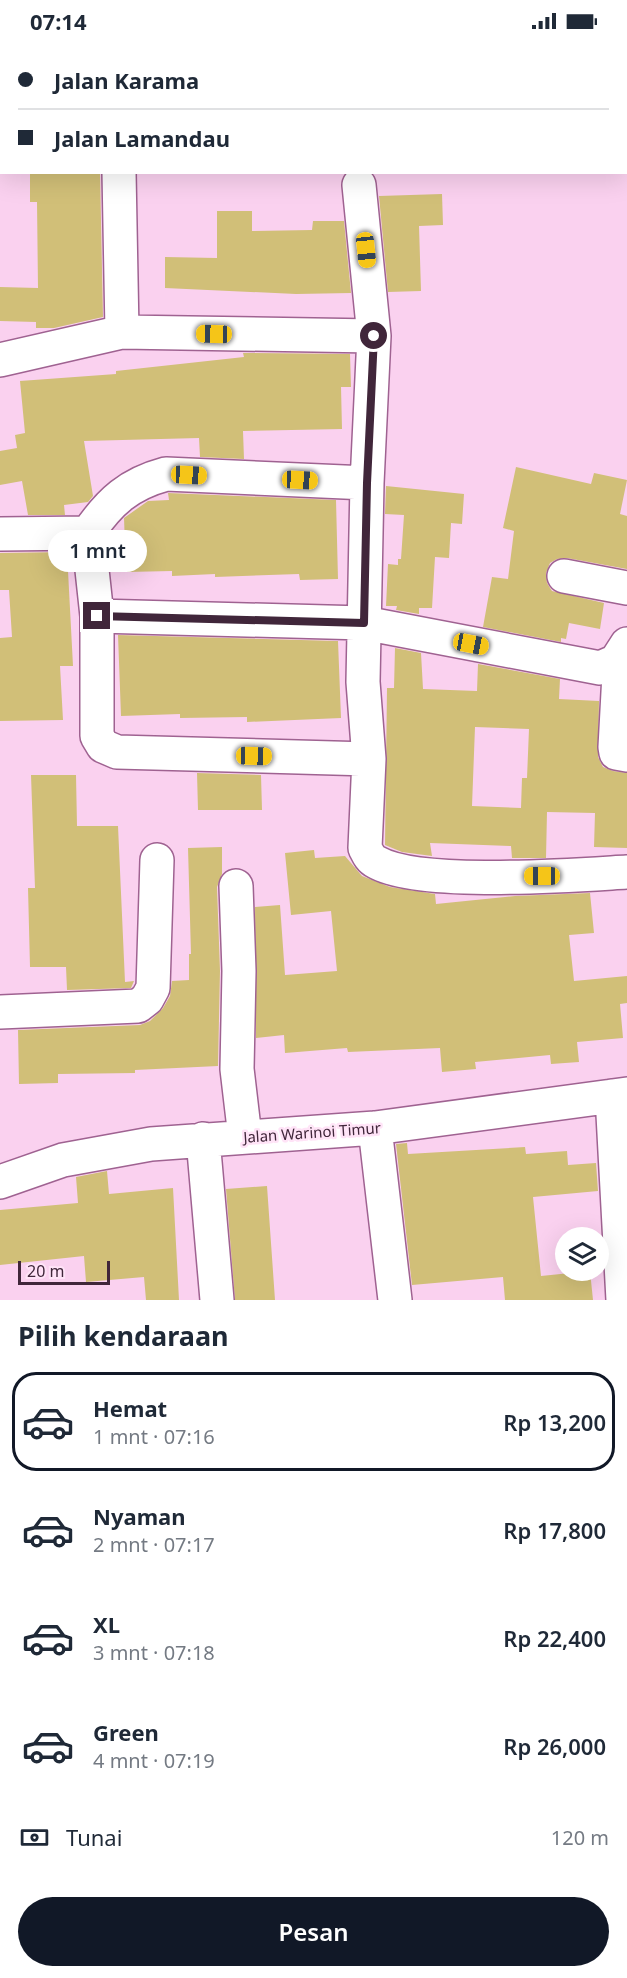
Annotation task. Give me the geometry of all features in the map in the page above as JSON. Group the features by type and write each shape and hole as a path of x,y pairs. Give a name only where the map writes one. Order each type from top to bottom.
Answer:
{"street":[{"path":"119,174 122,332"},
{"path":"359,184 374,336 367,483 364,623 363,682 369,759 365,848 370,858 378,864 414,873 542,876 627,872"},
{"path":"0,360 122,332 374,336"},
{"path":"367,483 166,474 142,480 123,492 88,533 97,616 97,736 103,746 117,752 369,759"},
{"path":"0,534 88,533"},
{"path":"564,576 627,588"},
{"path":"97,616 364,623 600,668 624,650"},
{"path":"624,650 615,747 616,753 627,755"},
{"path":"0,1012 138,1006 147,999 153,988 157,860"},
{"path":"236,886 239,971 237,1069 245,1137"},
{"path":"620,1095 622,1300"},
{"name":"Jalan Warinoi Timur","path":"0,1182 63,1160 151,1144 375,1128 620,1095"},
{"path":"375,1128 395,1300"},
{"path":"203,1139 217,1300"}],"building":[{"path":"30,174 100,174 103,317 54,328 36,328 36,322 0,321 0,287 38,288 37,202 30,202"},
{"path":"442,194 443,225 419,226 421,291 388,292 379,196"},
{"path":"217,211 252,211 252,231 312,230 313,221 344,221 351,293 296,294 165,288 165,257 217,258"},
{"path":"243,353 350,354 351,387 341,387 342,429 243,431 244,459 200,457 199,438 84,441 93,496 88,502 64,505 65,515 28,515 22,481 0,485 0,451 17,448 15,435 25,433 20,381 116,374 116,371 244,357"},
{"path":"516,467 591,484 594,473 627,480 620,514 627,516 627,569 567,558 557,559 550,563 546,573 547,583 552,591 604,603 600,629 569,623 566,639 561,638 561,642 483,627 492,577 508,579 514,531 503,528"},
{"path":"386,486 464,494 462,524 451,523 449,558 435,557 432,608 419,608 419,614 396,610 397,606 386,606 388,564 398,565 398,559 401,559 404,515 385,514"},
{"path":"168,493 336,500 338,579 300,580 299,574 215,577 215,574 172,576 172,571 126,572 124,518 148,501 169,500"},
{"path":"67,552 73,666 60,666 63,720 0,721 0,638 12,637 9,590 0,590 0,553"},
{"path":"118,635 338,641 341,718 247,722 247,717 180,718 180,714 121,716"},
{"path":"395,648 421,653 423,689 477,691 478,664 560,679 559,699 599,701 598,757 603,767 627,773 627,848 594,847 595,813 547,812 546,858 512,858 511,846 430,843 432,856 402,852 385,845 387,688 394,688","holes":["475,727 529,729 527,778 522,778 521,808 472,806"]},
{"path":"197,773 261,775 262,810 198,810"},
{"path":"31,775 76,775 77,826 118,826 125,982 134,981 131,988 67,990 66,967 30,967 28,888 35,888"},
{"path":"222,847 222,874 217,887 220,971 218,1066 135,1070 135,1073 58,1074 58,1083 19,1084 18,1030 140,1025 150,1021 163,1008 170,996 172,981 189,980 189,954 191,954 188,848"},
{"path":"314,850 315,858 345,856 362,876 390,887 435,894 436,904 515,896 590,893 594,933 569,935 574,981 627,976 627,1003 620,1004 623,1038 577,1042 579,1062 551,1064 550,1055 475,1062 476,1069 442,1072 440,1048 348,1052 347,1048 285,1053 284,1035 256,1038 255,907 280,905 285,975 337,971 331,911 291,915 285,853"},
{"path":"407,1143 408,1154 525,1147 526,1154 567,1151 568,1165 596,1163 598,1191 533,1197 541,1276 555,1275 555,1281 591,1281 593,1300 505,1300 503,1277 412,1285 396,1144"},
{"path":"107,1171 109,1194 173,1188 179,1300 146,1300 144,1277 86,1282 84,1256 0,1265 0,1210 78,1203 76,1177"},
{"path":"267,1186 275,1300 235,1300 226,1189"}],"route":[{"path":"97,616 364,623 367,483 374,336"}]}
